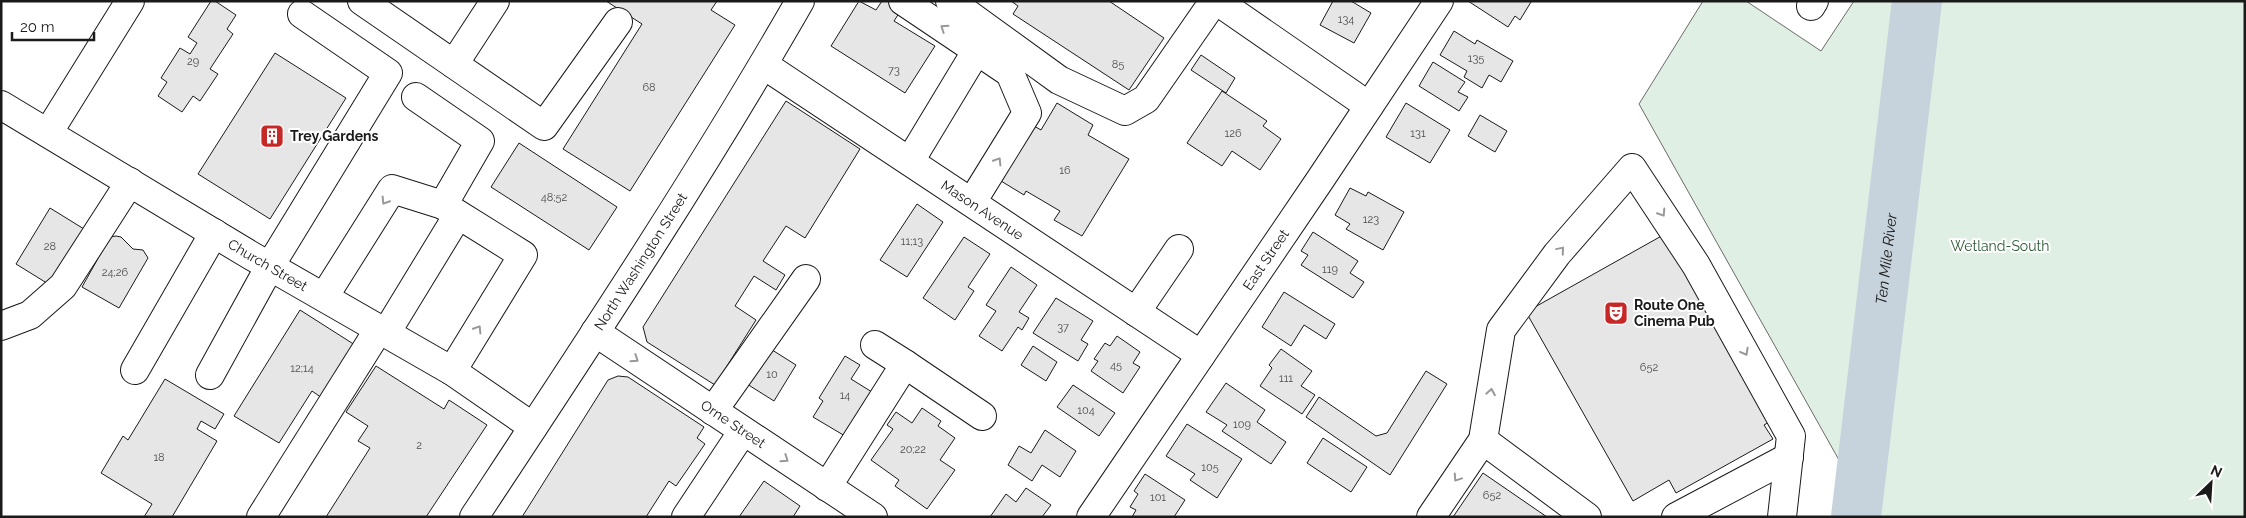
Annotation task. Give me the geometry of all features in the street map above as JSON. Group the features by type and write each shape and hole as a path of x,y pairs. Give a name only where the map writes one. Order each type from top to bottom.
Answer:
{"street":[{"path":"48,133 130,1"},
{"path":"362,1 544,126 618,22"},
{"path":"454,64 496,1"},
{"name":"North Washington Street","path":"474,517 764,65 800,1"},
{"path":"904,1 1010,72 1028,113 972,202"},
{"path":"950,1 1059,80 1125,111 1146,99 1216,1 1369,106"},
{"name":"East Street","path":"1091,517 1439,1"},
{"path":"210,375 270,266 388,73 302,14"},
{"path":"910,161 977,50"},
{"name":"Mason Avenue","path":"764,65 1201,355"},
{"path":"261,517 383,331 450,210 480,141 416,96"},
{"name":"Church Street","path":"3,109 48,133 270,266 452,371 533,427"},
{"path":"1431,517 1483,440 1501,330 1557,254 1632,168 1696,265 1791,436 1782,517"},
{"path":"1,326 30,315 63,286 130,182"},
{"path":"324,297 392,190 450,210 523,255 452,371"},
{"path":"134,370 214,233"},
{"path":"1136,312 1179,249"},
{"path":"713,411 806,279"},
{"name":"Orne Street","path":"594,332 873,517"},
{"path":"875,345 982,416"},
{"path":"827,487 905,364"},
{"path":"686,517 743,431"},
{"path":"1483,440 1587,517"},
{"path":"1676,517 1704,509 1789,457"}],"green space":[{"name":"Wetland-South","path":"1703,1 1746,1 1821,51 1854,1 2245,1 2245,517 1871,517 1639,104"}],"building":[{"path":"211,1 215,1 236,15 227,29 233,34 210,69 218,74 200,101 193,96 182,112 158,96 167,82 161,78 180,48 190,54 197,43 188,37"},
{"path":"606,1 717,1 711,10 735,25 630,191 563,149 642,24"},
{"path":"859,1 876,10 882,1 907,1 894,21 935,46 905,93 831,46"},
{"path":"1011,1 1109,1 1164,38 1129,90 1013,14 1018,6"},
{"path":"1333,1 1351,1 1371,13 1354,43 1320,25"},
{"path":"1468,1 1531,2 1520,20 1515,16 1508,27"},
{"path":"1454,31 1475,44 1477,40 1513,61 1501,82 1489,75 1482,88 1464,77 1467,71 1440,55"},
{"name":"Trey Gardens","path":"275,53 346,98 270,219 198,174"},
{"path":"1201,55 1235,78 1226,93 1191,70"},
{"path":"1433,62 1465,82 1458,92 1468,97 1459,111 1419,86"},
{"path":"1222,91 1267,121 1263,126 1281,139 1260,170 1232,151 1222,166 1187,143"},
{"path":"786,101 860,149 805,238 786,226 763,261 785,275 776,290 754,276 735,306 756,320 715,385 647,342 643,327"},
{"path":"1057,103 1093,125 1088,135 1129,159 1082,236 1054,220 1060,211 1026,191 1024,195 1001,181 1034,126 1041,130"},
{"path":"1406,103 1450,130 1430,163 1386,137"},
{"path":"1480,115 1507,131 1495,152 1468,136"},
{"path":"519,143 617,207 589,250 491,187"},
{"path":"1350,188 1366,196 1368,192 1404,212 1383,250 1346,229 1350,224 1335,215"},
{"path":"917,204 943,222 907,277 880,260"},
{"path":"50,208 84,229 50,285 16,264"},
{"path":"1313,232 1358,261 1350,273 1364,282 1353,298 1301,265 1308,255 1301,251"},
{"path":"1665,234 1771,421 1764,425 1773,439 1676,493 1669,480 1633,501 1526,312"},
{"path":"110,237 121,237 133,249 143,250 148,258 119,308 82,287"},
{"path":"964,237 990,254 968,287 974,291 955,320 923,298"},
{"path":"1011,267 1037,285 1019,312 1029,318 1022,330 1018,327 1002,351 979,336 996,311 986,305"},
{"path":"1284,292 1335,324 1326,339 1304,325 1291,346 1262,327"},
{"path":"1056,298 1093,321 1081,340 1088,344 1078,361 1033,333"},
{"path":"300,310 355,345 322,398 312,391 279,443 234,416"},
{"path":"1117,336 1140,352 1133,363 1140,367 1123,393 1091,371 1098,361 1094,359 1105,343 1110,346"},
{"path":"1033,346 1057,362 1046,381 1021,365"},
{"path":"769,348 796,365 774,401 747,384"},
{"path":"1281,349 1312,371 1301,386 1315,395 1302,414 1260,386 1272,368 1269,365"},
{"path":"845,356 860,365 851,379 872,392 845,436 813,417 823,401 819,398"},
{"path":"376,366 444,409 449,400 487,425 426,517 326,517 370,448 358,441 368,426 346,412"},
{"path":"1426,371 1447,384 1390,475 1306,417 1319,397 1376,436 1387,433"},
{"path":"618,376 628,377 704,427 697,438 705,444 676,486 669,481 646,517 522,517 608,380"},
{"path":"165,379 224,414 215,429 201,421 197,429 217,441 172,517 144,517 152,504 101,473 123,436 128,440"},
{"path":"1226,383 1265,410 1257,422 1286,442 1271,464 1222,431 1227,425 1206,412"},
{"path":"1073,385 1115,413 1099,436 1057,407"},
{"path":"922,408 941,421 938,426 955,438 940,460 955,470 927,509 895,486 899,480 871,460 893,429 887,425 896,412 912,423"},
{"path":"1187,424 1242,459 1217,498 1190,480 1195,474 1166,456"},
{"path":"1045,430 1076,451 1060,477 1042,465 1032,481 1008,465 1019,446 1031,453"},
{"path":"1323,438 1367,467 1351,492 1307,463"},
{"path":"1483,473 1547,517 1453,517"},
{"path":"1145,474 1185,500 1174,517 1132,517 1136,510 1130,507 1138,494 1134,491"},
{"path":"764,481 800,506 793,517 739,517"},
{"path":"1026,488 1051,505 1042,517 990,517 1006,494 1016,502"}],"waterway":[{"name":"Ten Mile River","path":"1856,517 1917,1"}],"place":[{"name":"Trey Gardens","path":"272,136"},
{"name":"Route One Cinema Pub","path":"1616,313"}]}
